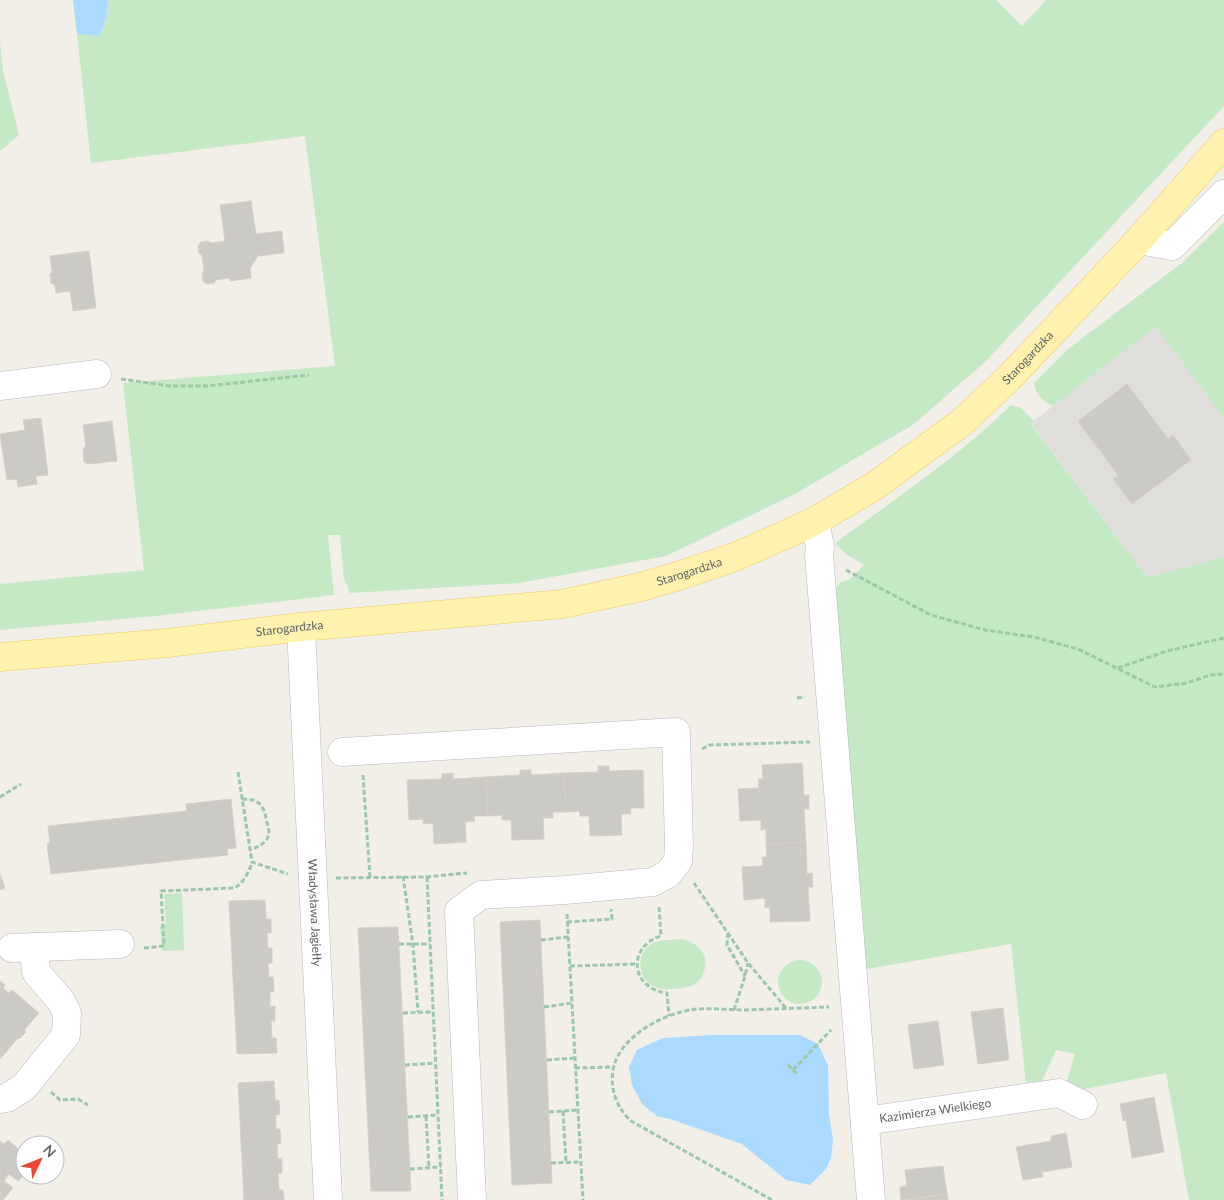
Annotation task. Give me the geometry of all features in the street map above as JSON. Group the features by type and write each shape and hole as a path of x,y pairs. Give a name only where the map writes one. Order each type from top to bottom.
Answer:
{"main road":[{"name":"Starogardzka","path":"0,657 166,643 301,627 562,604 641,587 732,558 783,536 876,485 962,422 1009,378 1138,240 1224,144"}],"street":[{"path":"1138,240 1172,246 1224,194"},
{"path":"0,386 97,374"},
{"path":"814,520 820,547 819,555 865,1121"},
{"name":"Władysława Jagiełły","path":"301,627 328,1200"},
{"path":"342,752 676,732 680,846 678,861 668,874 653,882 482,895 460,911 472,1200"},
{"path":"0,1099 7,1098 24,1087 66,1035 67,1013 61,1001 36,972 23,948 120,944"},
{"name":"Kazimierza Wielkiego","path":"871,1200 865,1121 1059,1093 1083,1105"}],"path":[{"path":"97,374 170,386 207,386 309,376"},
{"path":"819,555 873,586 931,615 985,630 1034,637 1078,649 1156,687 1187,683 1210,675 1224,674"},
{"path":"1117,668 1167,651 1224,638"},
{"path":"699,750 709,745 814,742"},
{"path":"162,947 164,946 161,891 234,888 238,886 251,866 252,862 238,772"},
{"path":"363,774 370,877"},
{"path":"0,797 21,784"},
{"path":"242,799 252,799 260,803 265,810 269,831 268,837 264,842 250,850"},
{"path":"678,861 748,963 786,1008"},
{"path":"252,862 297,877"},
{"path":"327,878 427,877 474,872"},
{"path":"403,876 413,945 418,1012"},
{"path":"427,877 442,1200"},
{"path":"565,890 583,1200"},
{"path":"659,906 661,936 653,939 642,949 637,964 638,973 649,988 667,993 669,1016"},
{"path":"728,933 727,945 745,976"},
{"path":"541,940 568,937"},
{"path":"400,944 430,944"},
{"path":"734,1010 748,963"},
{"path":"570,966 637,964"},
{"path":"544,1007 572,1003"},
{"path":"772,1200 631,1122 622,1112 615,1096 611,1080 614,1067 621,1049 640,1031 669,1016 696,1009 734,1010 832,1007"},
{"path":"402,1013 433,1012"},
{"path":"793,1070 824,1038"},
{"path":"546,1060 575,1058"},
{"path":"405,1065 435,1063"},
{"path":"788,1065 798,1074"},
{"path":"575,1068 614,1067"},
{"path":"52,1093 60,1100 78,1099 88,1105"},
{"path":"549,1112 577,1110"},
{"path":"563,1111 566,1162"},
{"path":"408,1117 438,1115"},
{"path":"426,1116 428,1168"},
{"path":"551,1163 581,1162"},
{"path":"410,1169 441,1167"}],"shaded area":[{"path":"1156,327 1224,418 1224,557 1147,577 1031,423"}],"green space":[{"path":"108,0 996,0 1022,26 1046,0 1224,0 1224,106 985,362 914,424 795,494 666,556 519,583 350,593 344,579 340,535 328,535 334,595 156,616 0,630 0,584 144,570 123,383 335,366 305,136 91,163 77,34 99,36 106,18"},
{"path":"0,42 3,71 19,135 0,151"},
{"path":"1224,222 1224,418 1156,327 1053,406 1043,400 1038,394 1034,383 1068,349 1182,263"},
{"path":"1011,405 1021,408 1034,421 1031,424 1147,577 1224,557 1224,1200 1189,1200 1166,1073 1080,1090 1067,1081 1075,1054 1056,1050 1042,1081 1026,1083 1011,944 861,970 833,591 841,582 849,580 864,565 846,554 835,543 948,460"},
{"path":"182,893 184,950 162,951 160,926 166,925 164,894"},
{"path":"683,939 699,948 705,957 705,968 700,979 691,986 674,989 660,989 649,983 640,966 643,953 647,947 660,941"},
{"path":"800,960 812,964 818,970 822,982 818,994 812,1000 800,1004 788,1000 782,994 778,982 782,970 788,964"}],"water":[{"path":"73,0 108,0 106,18 99,36 77,34"},
{"path":"713,1035 800,1035 818,1044 828,1065 829,1114 833,1140 831,1158 826,1169 810,1185 786,1180 742,1144 657,1116 642,1104 632,1085 629,1067 637,1050 663,1038"}],"building":[{"path":"251,201 256,234 282,231 284,253 258,256 250,268 251,278 230,281 229,278 206,284 203,281 202,255 199,253 198,246 201,242 225,241 220,205"},
{"path":"89,251 96,308 73,311 70,291 56,293 55,285 51,283 50,256"},
{"path":"1127,384 1168,439 1173,435 1191,460 1132,504 1113,479 1118,475 1078,421"},
{"path":"41,418 48,475 36,476 37,484 18,487 17,479 7,480 0,434 25,430 23,420"},
{"path":"112,421 117,461 88,464 84,462 83,449 86,446 83,425"},
{"path":"802,763 804,795 809,795 809,809 804,809 806,842 766,844 766,829 761,830 761,820 740,821 738,789 759,788 758,779 763,779 762,765"},
{"path":"598,766 609,766 609,771 643,770 644,808 630,808 631,814 621,814 622,835 590,836 589,816 580,816 579,811 566,812 564,773 598,772"},
{"path":"520,770 531,770 531,775 564,773 566,812 553,812 553,818 543,818 544,839 512,840 511,820 502,820 502,815 488,816 486,777 520,775"},
{"path":"453,773 453,779 486,777 488,816 474,816 475,821 465,822 466,842 434,844 433,823 423,824 423,819 409,820 407,780 442,779 442,774"},
{"path":"231,799 236,848 227,849 228,855 51,874 47,844 50,843 48,826 187,811 186,804"},
{"path":"806,842 807,874 812,873 813,887 808,887 810,921 770,922 770,907 765,908 765,898 744,900 742,867 763,866 762,857 767,857 766,844"},
{"path":"0,874 5,888 0,890"},
{"path":"265,900 266,919 271,919 271,933 267,933 268,948 272,948 272,963 268,963 269,977 273,977 274,992 270,992 270,1007 275,1006 275,1021 271,1021 272,1038 276,1038 277,1053 237,1054 229,901"},
{"path":"540,920 552,1183 512,1185 500,922"},
{"path":"398,927 411,1191 371,1191 358,928"},
{"path":"0,981 5,985 3,988 9,993 12,990 39,1013 24,1030 26,1032 18,1038 0,1059"},
{"path":"1003,1008 1009,1060 978,1064 971,1012"},
{"path":"938,1021 944,1065 914,1069 908,1025"},
{"path":"274,1081 275,1100 279,1100 280,1114 276,1115 276,1129 280,1129 281,1144 277,1144 278,1159 282,1158 282,1173 278,1173 279,1190 283,1190 284,1200 244,1200 238,1083"},
{"path":"1154,1097 1164,1152 1132,1158 1126,1120 1123,1121 1120,1104"},
{"path":"1066,1133 1072,1167 1042,1172 1043,1177 1023,1180 1016,1147 1051,1141 1051,1136"},
{"path":"8,1140 15,1146 15,1179 9,1174 4,1181 13,1188 3,1200 0,1200 0,1141 4,1144"},
{"path":"943,1166 947,1194 901,1200 900,1187 907,1186 905,1170"},
{"path":"947,1194 948,1200 907,1200"}]}
